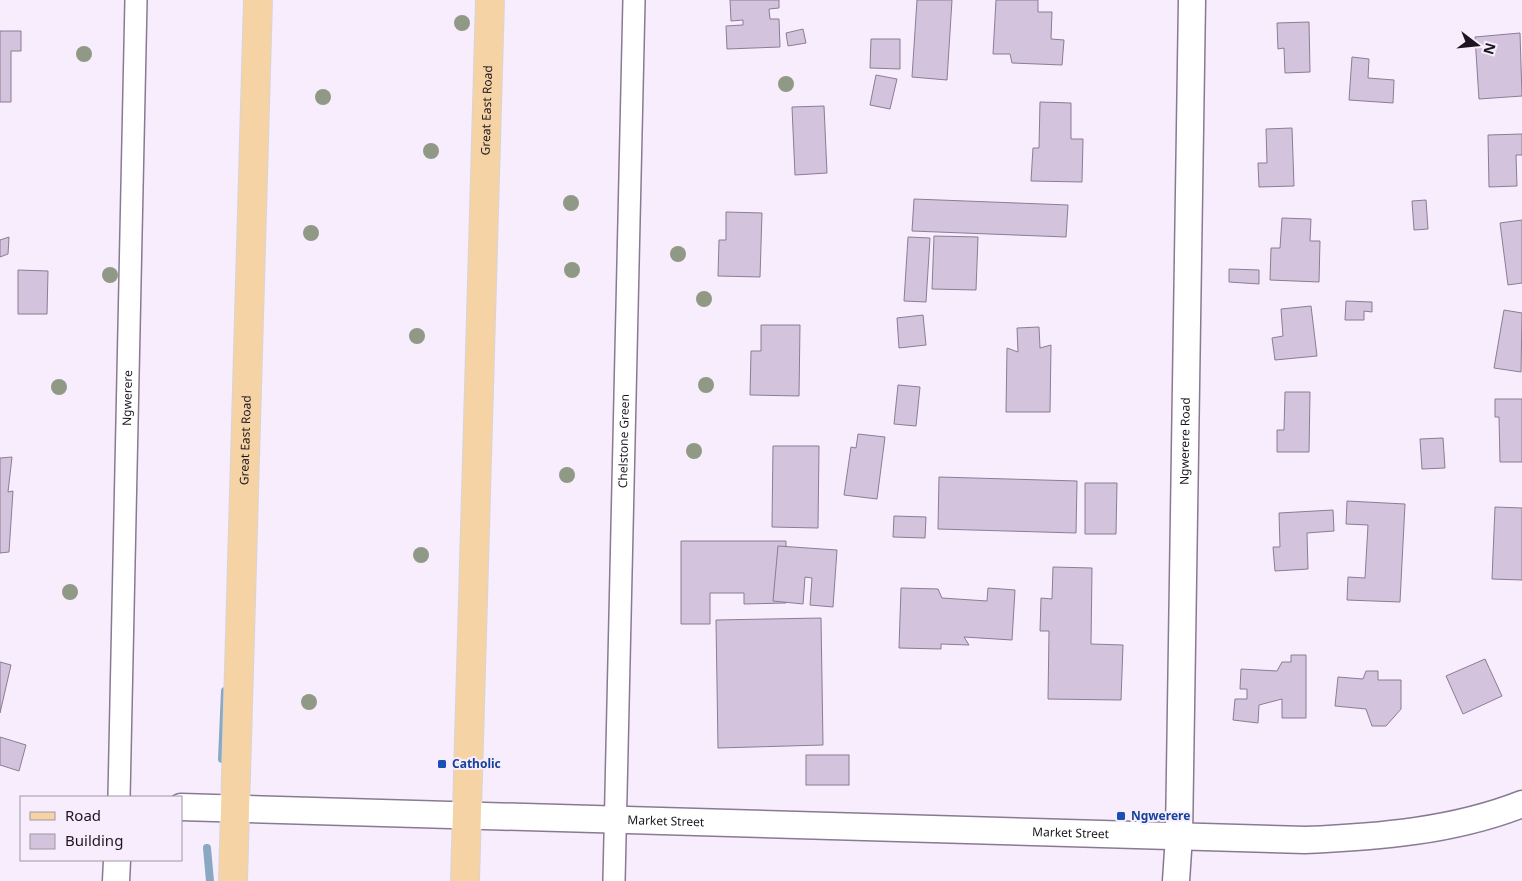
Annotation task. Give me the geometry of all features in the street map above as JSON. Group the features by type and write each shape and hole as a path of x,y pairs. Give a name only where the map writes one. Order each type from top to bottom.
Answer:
{"main road":[{"name":"Great East Road","path":"233,881 258,0"},
{"name":"Great East Road","path":"465,881 490,0"}],"street":[{"name":"Ngwerere","path":"120,796 136,0"},
{"name":"Chelstone Green","path":"614,881 634,0"},
{"name":"Ngwerere Road","path":"1176,881 1192,0"},
{"name":"Market Street","path":"182,807 1305,840 1370,837 1464,822 1497,814 1522,804"},
{"path":"116,881 117,861"}],"building":[{"path":"730,0 779,0 779,8 769,9 770,19 779,19 780,47 727,49 726,26 743,25 743,20 731,21"},
{"path":"917,0 952,0 947,80 912,77"},
{"path":"996,0 1038,0 1038,12 1052,12 1051,39 1064,40 1062,65 1012,63 1010,54 993,54"},
{"path":"1309,22 1310,72 1285,73 1284,48 1278,49 1277,23"},
{"path":"803,29 806,43 788,46 786,33"},
{"path":"0,31 21,31 21,51 11,51 11,102 0,102"},
{"path":"1520,33 1522,96 1479,99 1475,37"},
{"path":"871,39 900,39 900,69 870,68"},
{"path":"1352,57 1369,59 1368,78 1394,80 1393,103 1349,100"},
{"path":"876,75 897,79 890,109 870,105"},
{"path":"1040,102 1071,103 1071,139 1083,139 1082,182 1031,181 1033,148 1039,148"},
{"path":"824,106 827,173 795,175 792,107"},
{"path":"1292,128 1294,186 1259,187 1258,163 1267,163 1266,129"},
{"path":"1522,134 1522,155 1516,155 1517,186 1489,187 1488,135"},
{"path":"914,199 1068,205 1066,237 912,231"},
{"path":"1426,200 1428,229 1414,230 1412,201"},
{"path":"726,212 762,213 760,277 718,276 719,240 726,240"},
{"path":"1282,218 1311,219 1310,241 1320,241 1319,282 1270,280 1271,248 1280,248"},
{"path":"1522,220 1522,283 1508,285 1500,223"},
{"path":"934,236 978,237 976,290 932,289"},
{"path":"9,237 8,254 0,257 0,240"},
{"path":"908,237 930,238 926,302 904,301"},
{"path":"1229,269 1259,270 1259,284 1229,282"},
{"path":"18,270 48,271 47,314 18,314"},
{"path":"1346,301 1372,302 1372,312 1364,311 1364,320 1345,320"},
{"path":"1311,306 1317,356 1275,360 1272,338 1283,336 1281,309"},
{"path":"1504,310 1522,313 1521,372 1494,368"},
{"path":"923,315 926,345 899,348 897,318"},
{"path":"761,325 800,325 799,396 750,395 751,351 761,351"},
{"path":"1039,327 1040,348 1051,345 1050,412 1006,412 1007,348 1018,352 1017,328"},
{"path":"898,385 920,387 916,426 894,424"},
{"path":"1285,392 1310,392 1309,452 1277,452 1277,430 1284,430"},
{"path":"1495,399 1522,399 1522,462 1500,462 1499,417 1495,417"},
{"path":"858,434 885,437 877,499 844,495 851,447 856,448"},
{"path":"1443,438 1445,468 1422,469 1420,439"},
{"path":"773,446 819,446 818,528 772,527"},
{"path":"12,457 8,492 13,491 9,552 0,553 0,458"},
{"path":"939,477 1077,481 1076,533 938,529"},
{"path":"1085,483 1117,483 1116,534 1085,534"},
{"path":"1347,501 1405,504 1400,602 1347,600 1348,577 1365,578 1368,525 1346,524"},
{"path":"1495,507 1522,508 1522,580 1492,579"},
{"path":"1333,510 1334,531 1307,533 1308,569 1275,571 1273,547 1280,547 1279,513"},
{"path":"894,516 926,517 925,538 893,537"},
{"path":"681,541 786,541 786,603 744,604 744,593 710,593 710,624 681,624"},
{"path":"778,546 837,550 833,607 810,605 812,578 805,577 803,604 773,601"},
{"path":"1053,567 1092,568 1091,644 1123,645 1121,700 1048,699 1049,631 1040,631 1041,598 1052,599"},
{"path":"901,588 938,589 942,598 987,601 988,588 1015,590 1012,640 964,637 969,645 941,644 941,649 899,648"},
{"path":"821,618 823,745 718,748 716,620"},
{"path":"1291,655 1306,655 1306,718 1282,718 1282,699 1259,705 1258,723 1233,720 1235,699 1247,699 1247,689 1240,689 1241,669 1277,671 1282,662 1291,662"},
{"path":"1485,659 1502,696 1463,714 1446,676"},
{"path":"0,662 11,665 0,713"},
{"path":"1366,671 1378,671 1378,680 1401,680 1401,709 1386,726 1372,726 1366,709 1335,706 1338,677 1363,679"},
{"path":"0,737 26,745 19,771 0,765"},
{"path":"806,755 849,755 849,785 806,785"}],"waterway":[{"path":"222,759 225,691"},
{"path":"207,848 210,881"}],"place":[{"name":"Catholic","path":"442,764"},
{"name":"Ngwerere","path":"1121,816"}]}
